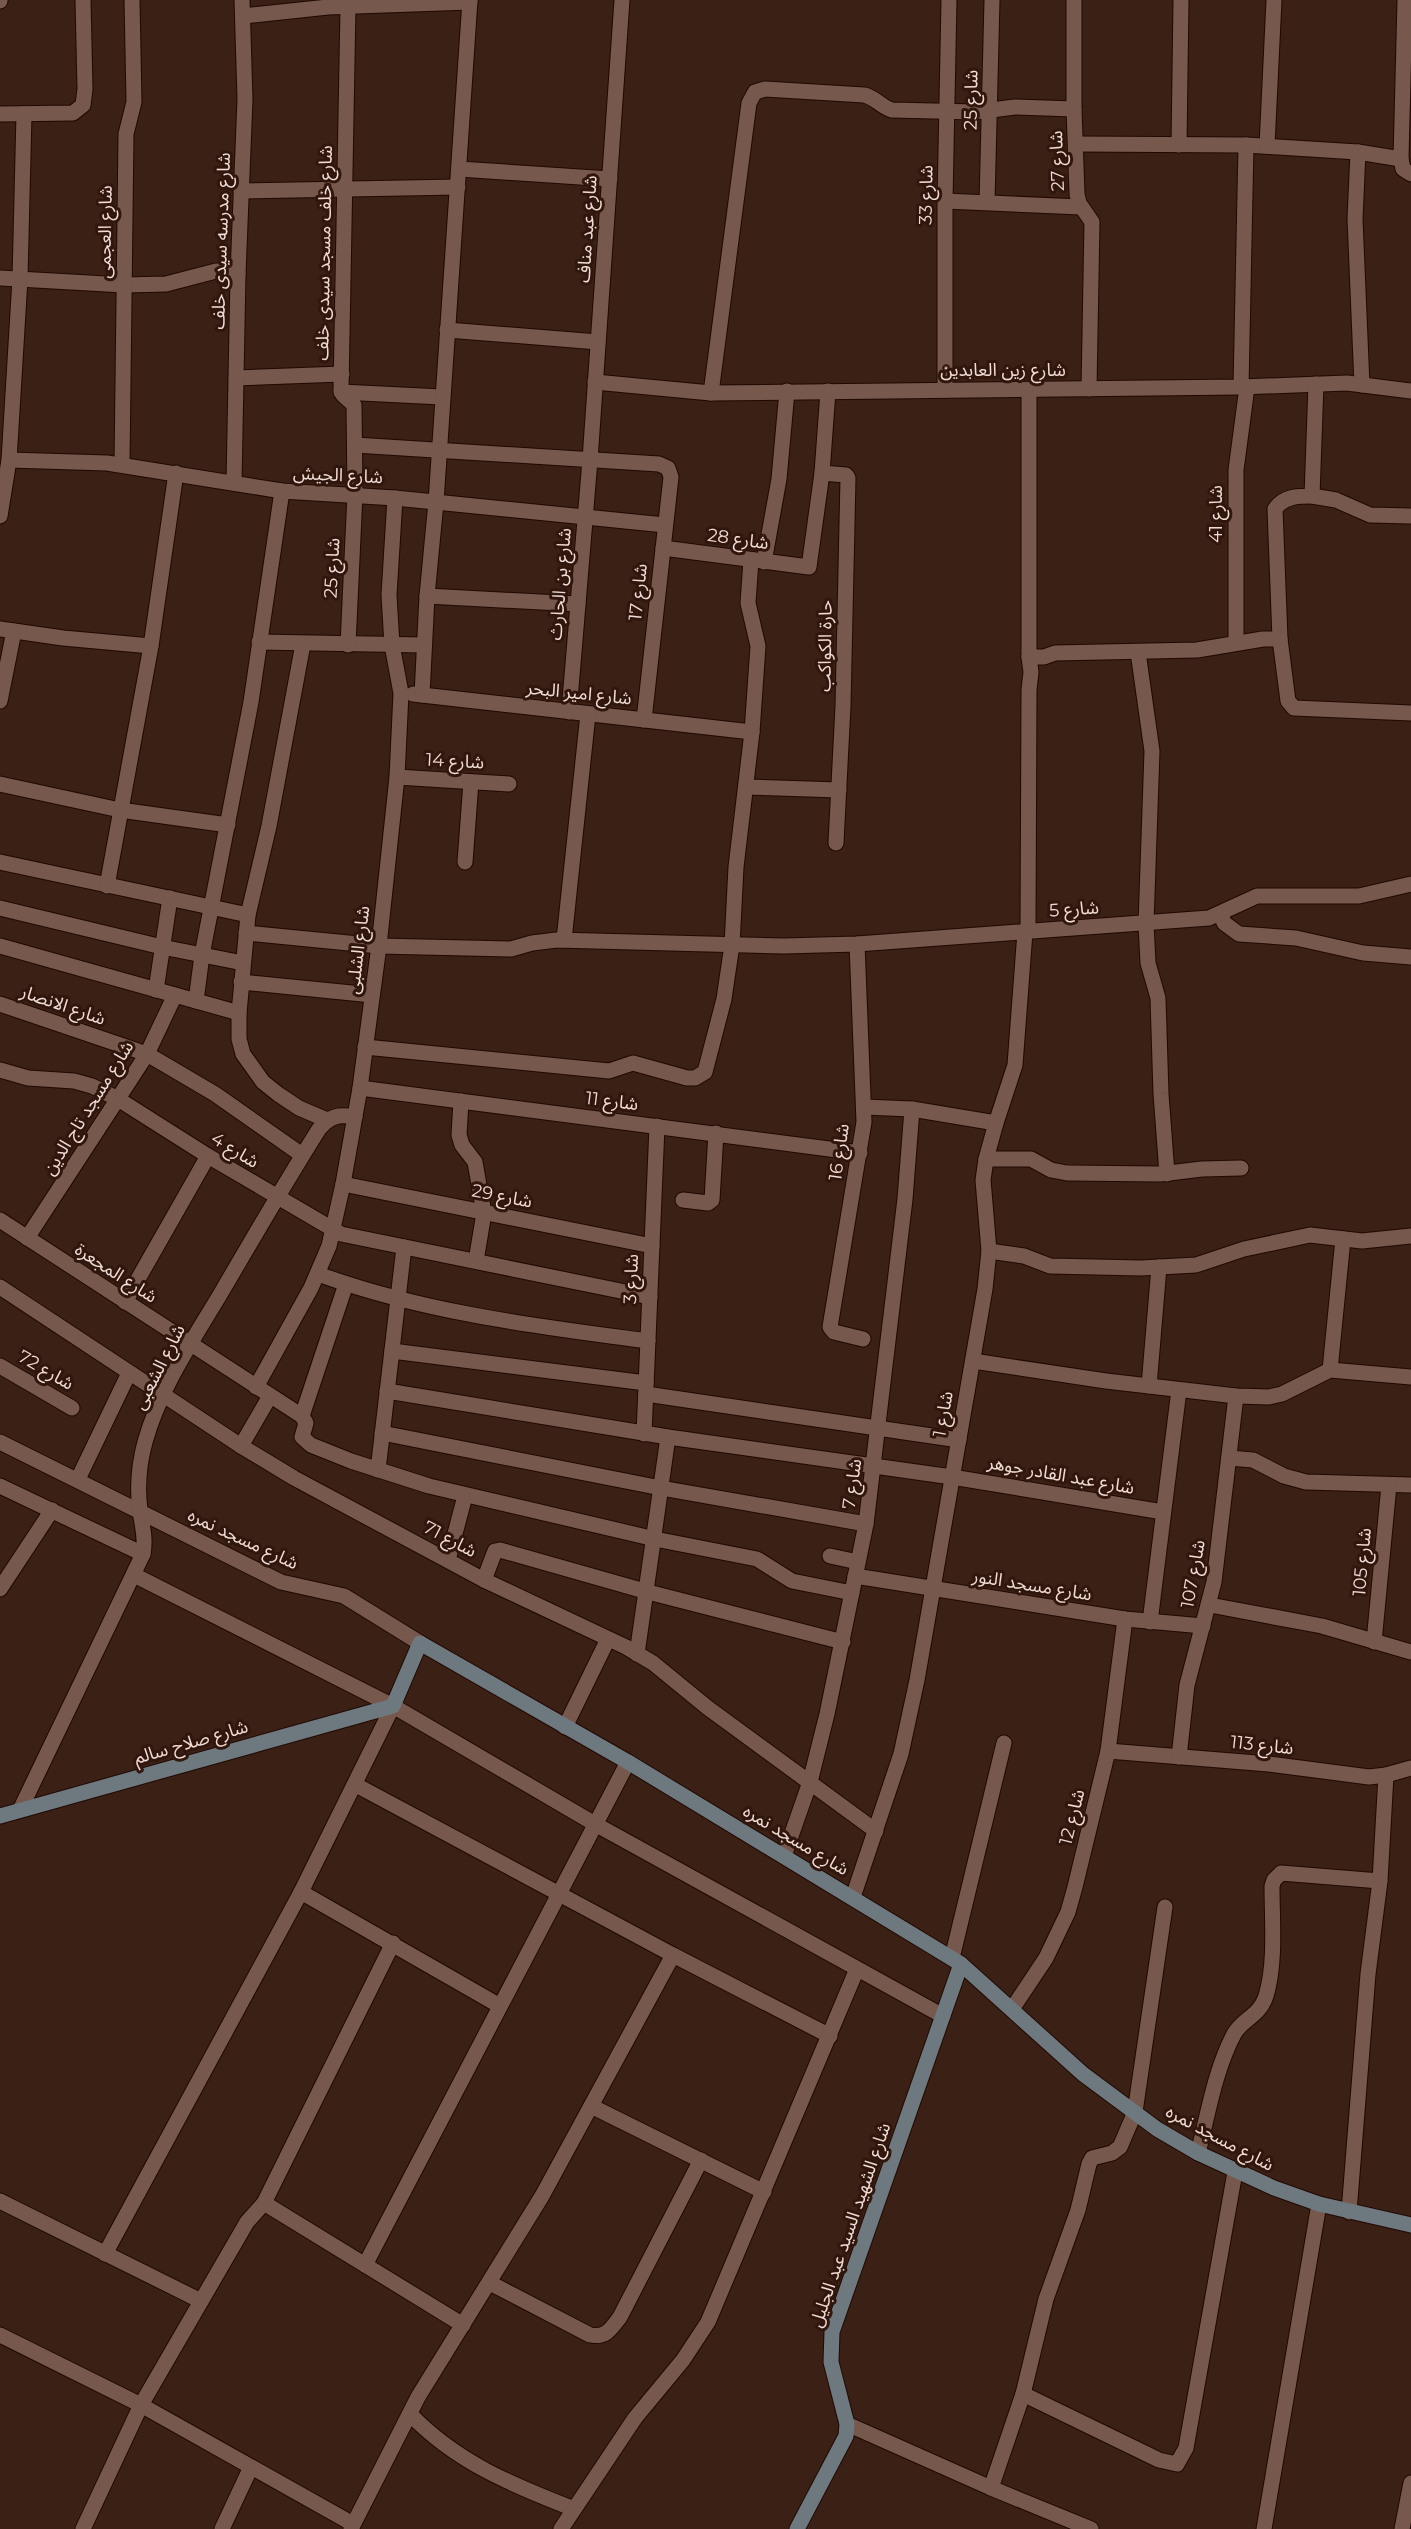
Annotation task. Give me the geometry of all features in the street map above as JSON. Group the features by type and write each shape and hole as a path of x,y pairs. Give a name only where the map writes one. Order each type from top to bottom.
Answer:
{"street":[{"path":"0,114 73,113 83,105 85,89 83,0"},
{"name":"شارع العجمى","path":"122,465 126,134 134,102 132,0"},
{"name":"شارع مدرسه سيدى خلف","path":"234,483 238,274 245,99 242,0"},
{"name":"شارع عبد مناف","path":"590,460 622,0"},
{"name":"شارع 33","path":"945,390 945,201 949,0"},
{"name":"شارع 25","path":"987,202 992,0"},
{"name":"شارع 27","path":"1074,0 1077,194 1092,222 1089,389"},
{"path":"1179,145 1180,0"},
{"path":"1267,146 1274,0"},
{"path":"1405,0 1401,159 1403,169 1411,174"},
{"path":"243,16 328,4 348,7 375,3 470,1 436,502 427,596 422,695"},
{"name":"شارع خلف مسجد سيدى خلف","path":"341,392 348,7"},
{"path":"711,393 751,95 765,89 864,95 874,98 881,106 892,110 947,111 1015,107 1074,109"},
{"path":"0,516 3,478 9,460 6,401 21,279 24,114"},
{"path":"1076,144 1246,145 1358,153 1401,159"},
{"name":"شارع 41","path":"1236,643 1236,470 1244,387 1246,145"},
{"path":"1358,153 1355,219 1362,385"},
{"path":"459,169 610,179"},
{"path":"241,191 458,187"},
{"path":"945,201 1082,207"},
{"path":"0,278 124,285 166,284 216,271 238,274"},
{"path":"447,330 598,342"},
{"path":"236,378 342,374"},
{"name":"شارع زين العابدين","path":"595,381 711,393 1244,387 1316,384 1362,385 1411,391"},
{"path":"1312,496 1316,384"},
{"name":"شارع 1","path":"854,1897 901,1754 917,1680 987,1280 989,1251 984,1205 986,1159 1015,1065 1027,932 1031,672 1029,657 1029,390"},
{"path":"365,1047 609,1071 633,1063 677,1076 695,1078 705,1072 709,1064 724,999 732,945 736,867 753,732 758,646 748,603 779,479 787,391"},
{"path":"822,473 828,391"},
{"path":"341,392 442,397"},
{"path":"341,392 354,405 355,494"},
{"path":"355,445 590,460"},
{"name":"شارع الجيش","path":"9,460 122,465 282,491 355,494 665,525"},
{"name":"شارع 17","path":"590,460 659,464 668,468 671,477 644,720"},
{"name":"شارع بن الحارث","path":"568,712 590,460"},
{"path":"107,886 150,646 176,473"},
{"name":"شارع 28","path":"663,548 809,567 822,473"},
{"name":"حارة الكواكب","path":"822,473 846,475 848,478 843,706 836,843"},
{"path":"196,1001 202,955 228,825 260,642 282,491"},
{"name":"شارع 25","path":"348,645 355,494"},
{"path":"1411,516 1370,515 1336,500 1312,496 1290,497 1280,502 1275,509 1280,639 1288,701 1294,708 1411,713"},
{"name":"شارع الشلبى","path":"256,1387 318,1274 334,1231 360,1088 398,777 401,693 392,645 389,595 395,498"},
{"path":"427,596 578,604"},
{"path":"0,701 7,630 150,646"},
{"path":"1029,657 1044,657 1054,653 1197,650 1236,643 1280,639"},
{"path":"260,642 424,645"},
{"path":"303,644 269,826 248,915 239,1013 239,1039 243,1054 252,1069 278,1094 327,1120 340,1114 355,1117"},
{"path":"1138,651 1152,751 1146,924 1148,963 1158,998 1161,1094 1167,1174"},
{"name":"شارع امير البحر","path":"401,693 753,732"},
{"path":"564,940 588,714"},
{"name":"شارع 14","path":"398,777 509,784"},
{"path":"465,862 471,782"},
{"path":"0,784 120,810 228,825"},
{"path":"746,787 838,790"},
{"path":"0,862 248,915"},
{"name":"شارع 5","path":"246,933 379,945 511,949 532,943 564,940 732,945 857,944 1209,918 1248,899 1266,894 1359,896 1411,884"},
{"path":"156,990 170,898"},
{"path":"0,908 162,947 243,963"},
{"path":"1221,914 1224,923 1239,934 1296,938 1363,953 1411,957"},
{"name":"شارع 16","path":"857,944 864,1107 860,1153 830,1327 834,1332 863,1339"},
{"path":"0,946 239,1013"},
{"path":"242,982 372,995"},
{"name":"شارع مسجد تاج الدين","path":"27,1239 147,1054 175,995"},
{"name":"شارع الانصار","path":"0,1004 147,1054 215,1094 302,1155"},
{"name":"شارع 4","path":"0,1070 28,1078 74,1080 92,1086 118,1099 334,1231 650,1297"},
{"name":"شارع 11","path":"360,1088 860,1153"},
{"path":"461,1101 459,1135 462,1145 475,1162 484,1212 476,1261"},
{"path":"864,1107 912,1109 996,1123"},
{"name":"شارع 7","path":"784,1856 810,1782 843,1642 866,1524 875,1466 912,1109"},
{"name":"شارع الشعبى","path":"20,1810 143,1554 145,1534 140,1511 140,1465 145,1442 163,1395 302,1155 327,1120"},
{"name":"شارع 3","path":"644,1434 657,1126"},
{"path":"683,1200 708,1203 712,1200 716,1133"},
{"path":"125,1302 208,1156"},
{"path":"986,1159 1031,1158 1051,1170 1066,1173 1167,1174 1202,1169 1241,1168"},
{"name":"شارع 29","path":"343,1184 652,1246"},
{"name":"شارع المجعرة","path":"0,1220 302,1416"},
{"path":"989,1251 1024,1256 1050,1266 1159,1268 1196,1265 1244,1249 1310,1235 1362,1241 1411,1236"},
{"path":"1330,1370 1343,1239"},
{"path":"378,1470 404,1247"},
{"path":"1149,1386 1159,1268"},
{"path":"318,1274 398,1299 528,1325 648,1341"},
{"path":"346,1284 302,1416 306,1423 302,1437 306,1442 378,1470 465,1496 655,1539 757,1559 792,1581 852,1593"},
{"name":"شارع 71","path":"0,1287 241,1446 318,1491 484,1580 637,1654 876,1831"},
{"path":"392,1351 646,1388 958,1440"},
{"path":"973,1361 1236,1396 1269,1397 1281,1394 1330,1370 1411,1377"},
{"name":"شارع 72","path":"0,1366 72,1408"},
{"path":"78,1479 129,1373"},
{"path":"1150,1622 1179,1390"},
{"name":"شارع عبد القادر جوهر","path":"387,1391 644,1434 952,1477 1163,1512"},
{"path":"241,1446 270,1396"},
{"name":"شارع 107","path":"1179,1757 1187,1685 1210,1605 1217,1563 1236,1396"},
{"path":"382,1433 661,1488 866,1524"},
{"path":"637,1654 648,1592 668,1437"},
{"name":"شارع مسجد نمره","path":"0,1442 281,1582 344,1596 420,1643 628,1762 957,1961 1083,2074 1157,2129 1198,2153 1235,2172 1319,2204 1411,2225"},
{"path":"1229,1458 1260,1463 1284,1476 1306,1482 1411,1485"},
{"name":"شارع 105","path":"1374,1642 1389,1485"},
{"path":"0,1486 143,1554"},
{"path":"448,1560 465,1496"},
{"path":"0,1589 5,1568 52,1510"},
{"path":"484,1580 497,1550 843,1642"},
{"name":"شارع مسجد النور","path":"830,1557 857,1569 932,1589 1125,1619 1203,1626"},
{"path":"134,1575 393,1706 595,1824 943,2016"},
{"path":"1210,1605 1322,1626 1411,1652"},
{"name":"شارع 12","path":"1012,2009 1046,1958 1068,1912 1108,1751 1125,1619"},
{"path":"566,1727 608,1639"},
{"path":"105,2254 301,1892 356,1785 420,1643"},
{"name":"شارع صلاح سالم","path":"0,1816 393,1706"},
{"path":"957,1961 1004,1743"},
{"name":"شارع 113","path":"1108,1751 1269,1764 1369,1777 1411,1768"},
{"path":"365,2265 628,1762"},
{"path":"1349,2212 1368,1974 1380,1881 1386,1775"},
{"path":"356,1785 673,1955 830,2036"},
{"path":"1198,2153 1215,2085 1231,2042 1242,2024 1258,2012 1266,1996 1272,1940 1274,1880 1281,1874 1380,1881"},
{"path":"301,1892 500,2006"},
{"path":"991,2488 1023,2394 1046,2299 1078,2210 1090,2160 1112,2153 1120,2147 1135,2112 1165,1907"},
{"path":"83,2529 141,2405 247,2222 264,2203 393,1943"},
{"path":"0,2334 141,2405 352,2526 427,2382 542,2196 673,1955"},
{"name":"شارع الشهيد السيد عبد الجليل","path":"848,2424 831,2362 832,2332 943,2016 957,1961"},
{"path":"561,2529 635,2418 697,2341 717,2303 857,1969"},
{"path":"591,2106 764,2192"},
{"path":"490,2283 590,2335 607,2334 620,2317 701,2160"},
{"path":"1023,2394 1159,2460 1170,2464 1177,2464 1180,2461 1186,2448 1235,2172"},
{"path":"0,2201 201,2301"},
{"path":"264,2203 463,2325"},
{"path":"1264,2529 1319,2204"},
{"path":"410,2414 429,2434 470,2463 519,2488 574,2509"},
{"path":"797,2529 846,2436 848,2424 991,2488 1091,2529"},
{"path":"222,2529 251,2467"},
{"path":"1402,2529 1411,2483"}]}
